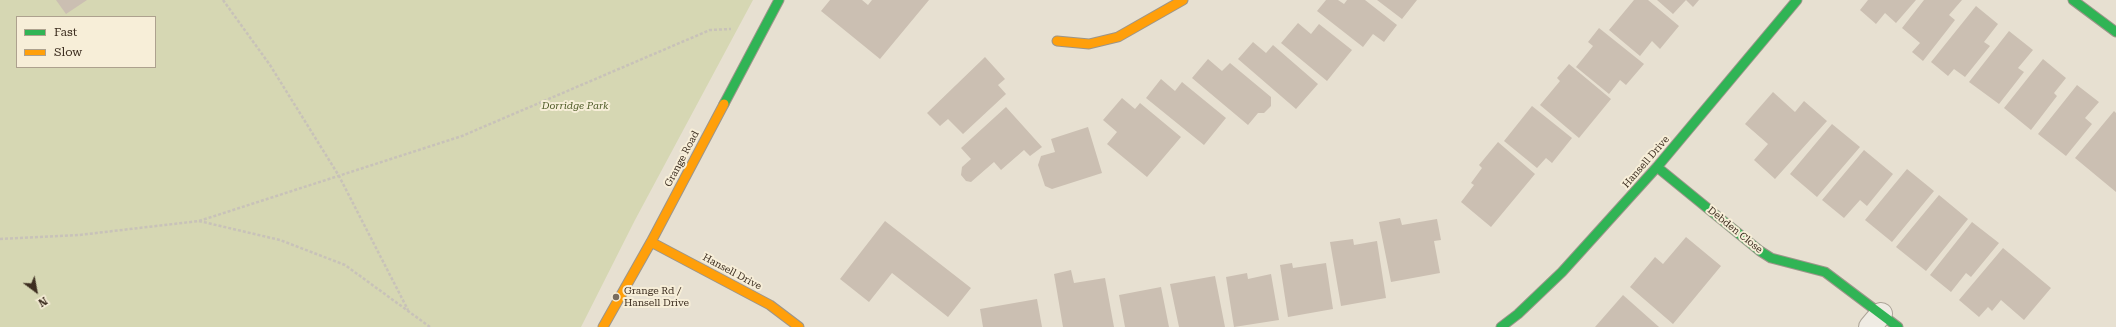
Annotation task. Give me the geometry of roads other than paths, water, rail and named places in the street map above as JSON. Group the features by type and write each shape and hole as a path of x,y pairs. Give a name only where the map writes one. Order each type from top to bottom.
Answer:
{"street":[{"name":"Grange Road","path":"603,327 651,242 779,0"},
{"path":"1057,41 1089,44 1118,37 1183,0"},
{"name":"Hansell Drive","path":"1501,327 1518,314 1562,272 1657,167 1797,0"},
{"path":"2073,0 2116,32"},
{"name":"Debden Close","path":"1657,167 1760,251 1771,258 1825,272 1836,278 1883,323"},
{"name":"Hansell Drive","path":"651,242 770,305 799,327"}],"place":[{"name":"Grange Rd / Hansell Drive","path":"616,297"}],"park label":[{"name":"Dorridge Park","path":"575,106"}]}
